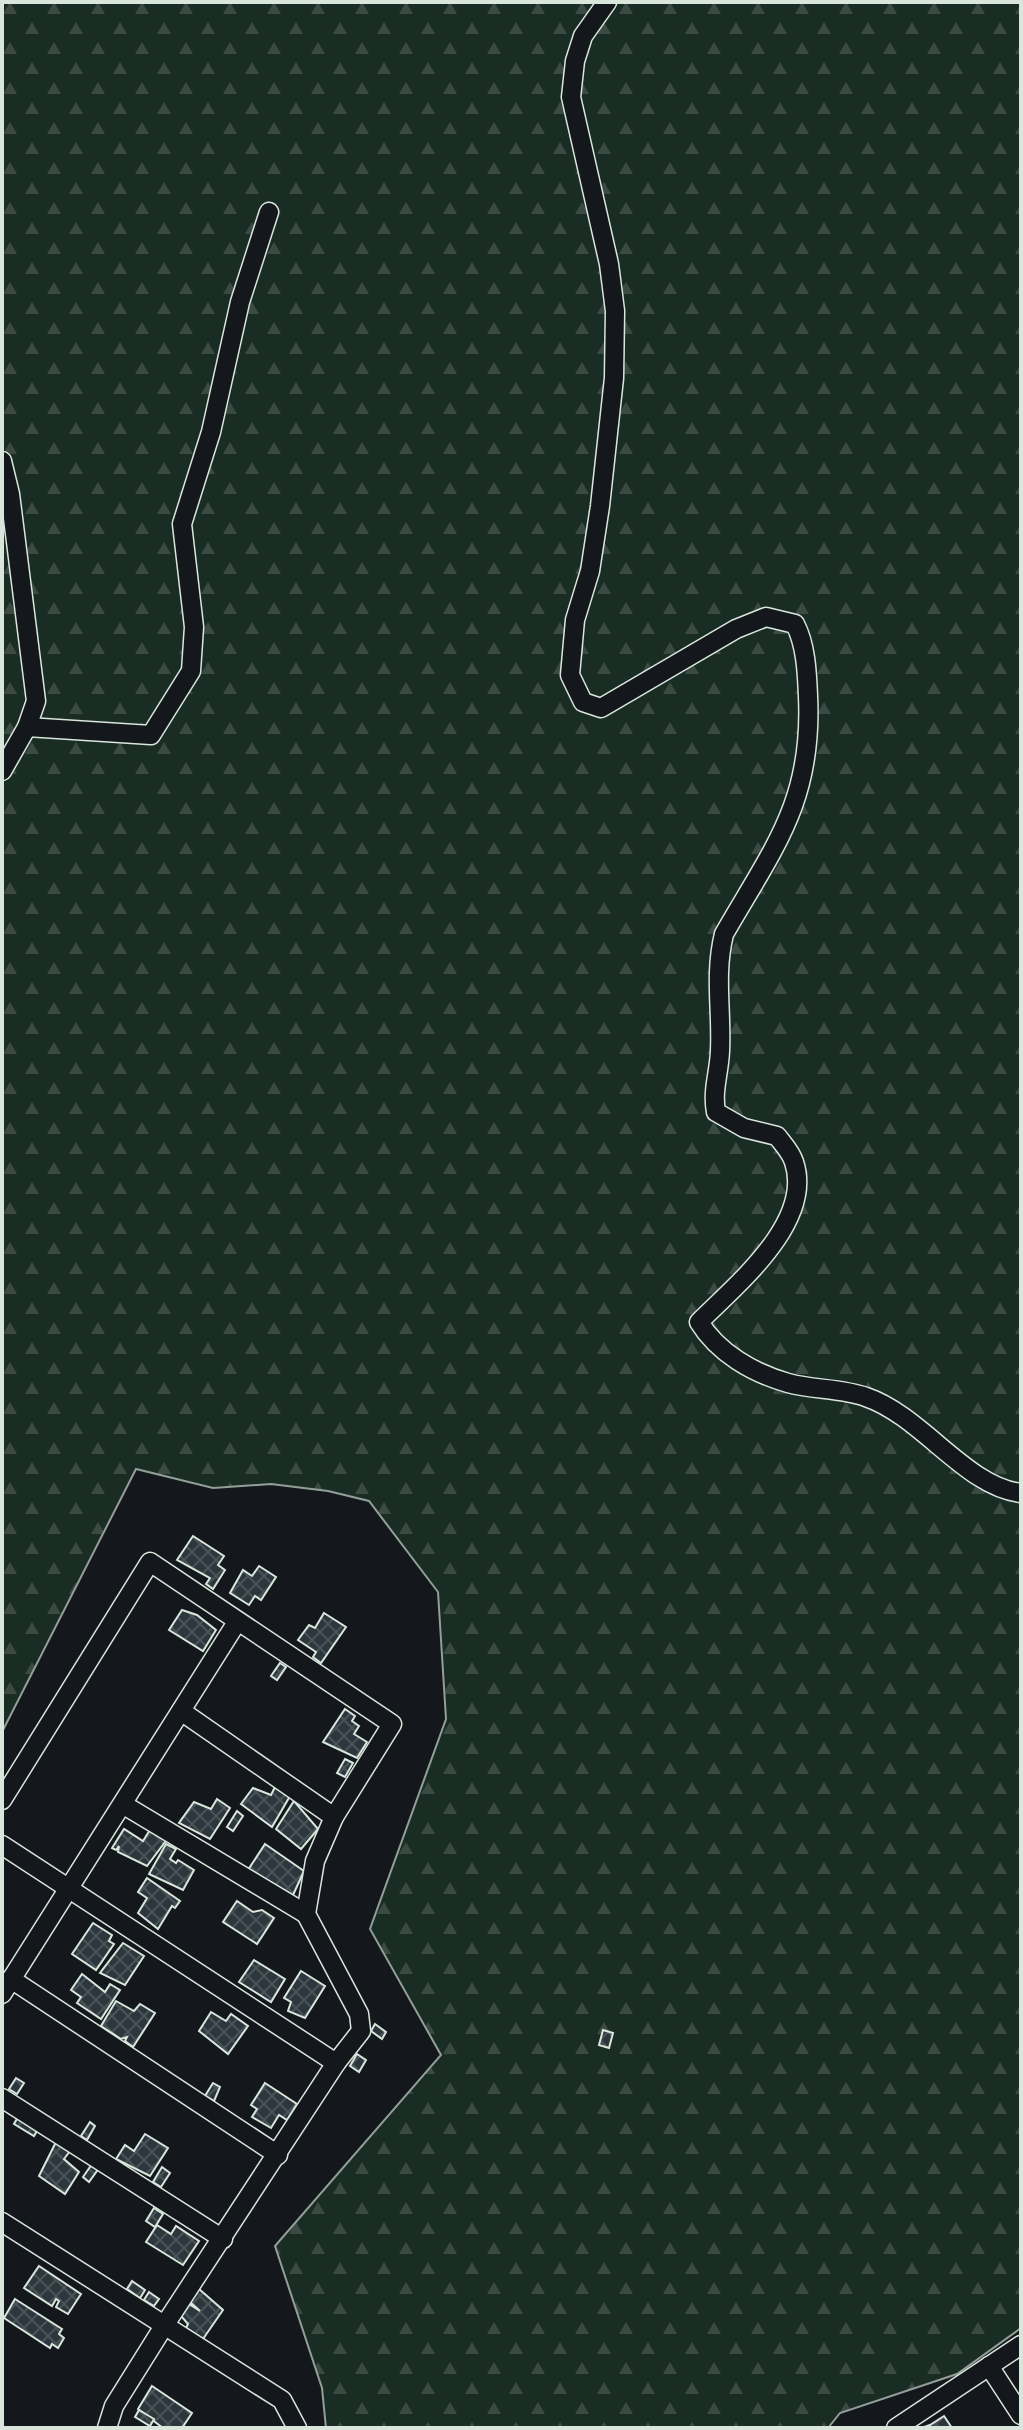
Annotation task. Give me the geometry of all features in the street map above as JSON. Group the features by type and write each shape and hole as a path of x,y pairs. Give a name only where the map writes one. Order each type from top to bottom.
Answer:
{"street":[{"path":"607,2 583,36 575,61 571,97 609,264 615,311 614,378 600,506 590,571 575,620 570,675 572,685 583,702 601,708 736,629 766,617 795,624 802,636 807,672 809,721 806,768 792,817 724,934 720,948 716,989 721,1017 720,1055 712,1091 716,1112 744,1128 777,1136 796,1167 794,1202 776,1243 699,1322 711,1342 751,1368 788,1383 866,1397 912,1420 978,1475 1010,1491 1021,1493"},
{"path":"27,727 151,735 191,671 194,627 182,524 211,432 240,302 269,212"},
{"path":"2,461 32,653 36,701 27,727 2,771"},
{"path":"2,1800 150,1562 392,1724 334,1817 315,1861 306,1914"},
{"path":"237,1622 124,1805 6,1986 278,2155"},
{"path":"181,1711 334,1817"},
{"path":"113,2425 164,2326 336,2063 361,2031 359,2014 306,1914 124,1805"},
{"path":"2,1845 336,2063"},
{"path":"2,2098 223,2239"},
{"path":"2,2222 282,2400 297,2428"},
{"path":"896,2428 1021,2345"},
{"path":"989,2366 1021,2415"}],"green space":[{"path":"2,2 1021,2 1021,2328 957,2374 840,2413 828,2428 326,2428 322,2388 275,2246 441,2055 370,1929 446,1719 438,1592 369,1501 328,1491 271,1484 213,1488 136,1469 2,1732"}],"building":[{"path":"193,1536 224,1556 218,1565 225,1570 213,1589 206,1584 210,1578 177,1560"},
{"path":"259,1566 276,1577 261,1600 255,1596 249,1605 230,1593 243,1570 252,1576"},
{"path":"182,1610 197,1615 216,1630 203,1651 169,1630"},
{"path":"324,1613 346,1627 321,1663 313,1657 316,1652 298,1640 309,1625 315,1628"},
{"path":"280,1663 286,1667 277,1680 271,1676"},
{"path":"345,1709 355,1716 352,1721 359,1726 354,1734 367,1742 357,1758 323,1742"},
{"path":"345,1759 353,1763 345,1777 337,1773"},
{"path":"275,1787 290,1796 272,1827 241,1804 253,1788 271,1795"},
{"path":"217,1799 230,1808 210,1839 179,1823 194,1802 211,1809"},
{"path":"294,1801 318,1829 301,1849 276,1829"},
{"path":"237,1811 243,1816 233,1831 227,1827"},
{"path":"151,1828 168,1838 147,1866 118,1852 119,1846 116,1850 112,1848 124,1829 143,1841"},
{"path":"166,1844 176,1849 170,1859 176,1863 178,1860 194,1870 183,1890 149,1874"},
{"path":"265,1844 304,1871 293,1895 248,1870"},
{"path":"147,1878 180,1901 175,1908 172,1906 158,1929 138,1913 147,1898 138,1892"},
{"path":"237,1901 253,1912 262,1910 274,1918 257,1944 223,1922"},
{"path":"93,1923 112,1935 109,1941 114,1944 96,1970 72,1954"},
{"path":"123,1943 144,1956 125,1985 100,1973"},
{"path":"254,1960 285,1979 271,2002 239,1982"},
{"path":"301,1971 325,1986 305,2018 288,2011 291,2002 284,1998"},
{"path":"82,1974 105,1992 110,1984 120,1990 101,2019 77,2003 81,1997 71,1990"},
{"path":"116,2001 134,2011 140,2004 155,2013 133,2047 125,2041 127,2037 121,2039 101,2026"},
{"path":"211,2012 226,2021 231,2014 248,2026 228,2054 199,2031"},
{"path":"375,2024 386,2032 382,2039 371,2031"},
{"path":"603,2030 613,2033 609,2048 599,2045"},
{"path":"357,2054 366,2060 359,2072 350,2066"},
{"path":"16,2078 24,2083 17,2094 9,2089"},
{"path":"213,2083 220,2087 214,2101 205,2096"},
{"path":"265,2083 297,2104 287,2120 279,2115 271,2128 252,2117 257,2109 251,2105"},
{"path":"18,2117 38,2129 34,2136 14,2124"},
{"path":"90,2122 95,2126 87,2140 81,2136"},
{"path":"145,2134 168,2148 150,2176 116,2159 125,2145 134,2151"},
{"path":"56,2142 70,2151 64,2159 79,2172 65,2194 39,2176"},
{"path":"92,2164 99,2168 89,2182 83,2177"},
{"path":"162,2167 170,2173 161,2187 153,2182"},
{"path":"154,2208 163,2214 155,2227 146,2221"},
{"path":"157,2225 171,2234 176,2226 199,2241 183,2265 146,2242"},
{"path":"39,2266 81,2294 68,2314 56,2307 59,2301 56,2299 52,2306 24,2288"},
{"path":"132,2281 145,2290 140,2298 127,2289"},
{"path":"199,2289 223,2310 203,2339 186,2328 188,2324 181,2316 189,2304 200,2311 190,2302"},
{"path":"149,2292 159,2299 154,2306 144,2300"},
{"path":"15,2299 62,2329 59,2334 64,2338 58,2348 52,2344 50,2348 4,2318"},
{"path":"152,2386 192,2413 182,2428 163,2428 138,2409"},
{"path":"139,2410 154,2419 150,2426 135,2417"},
{"path":"944,2416 952,2428 921,2428 930,2425"}]}
